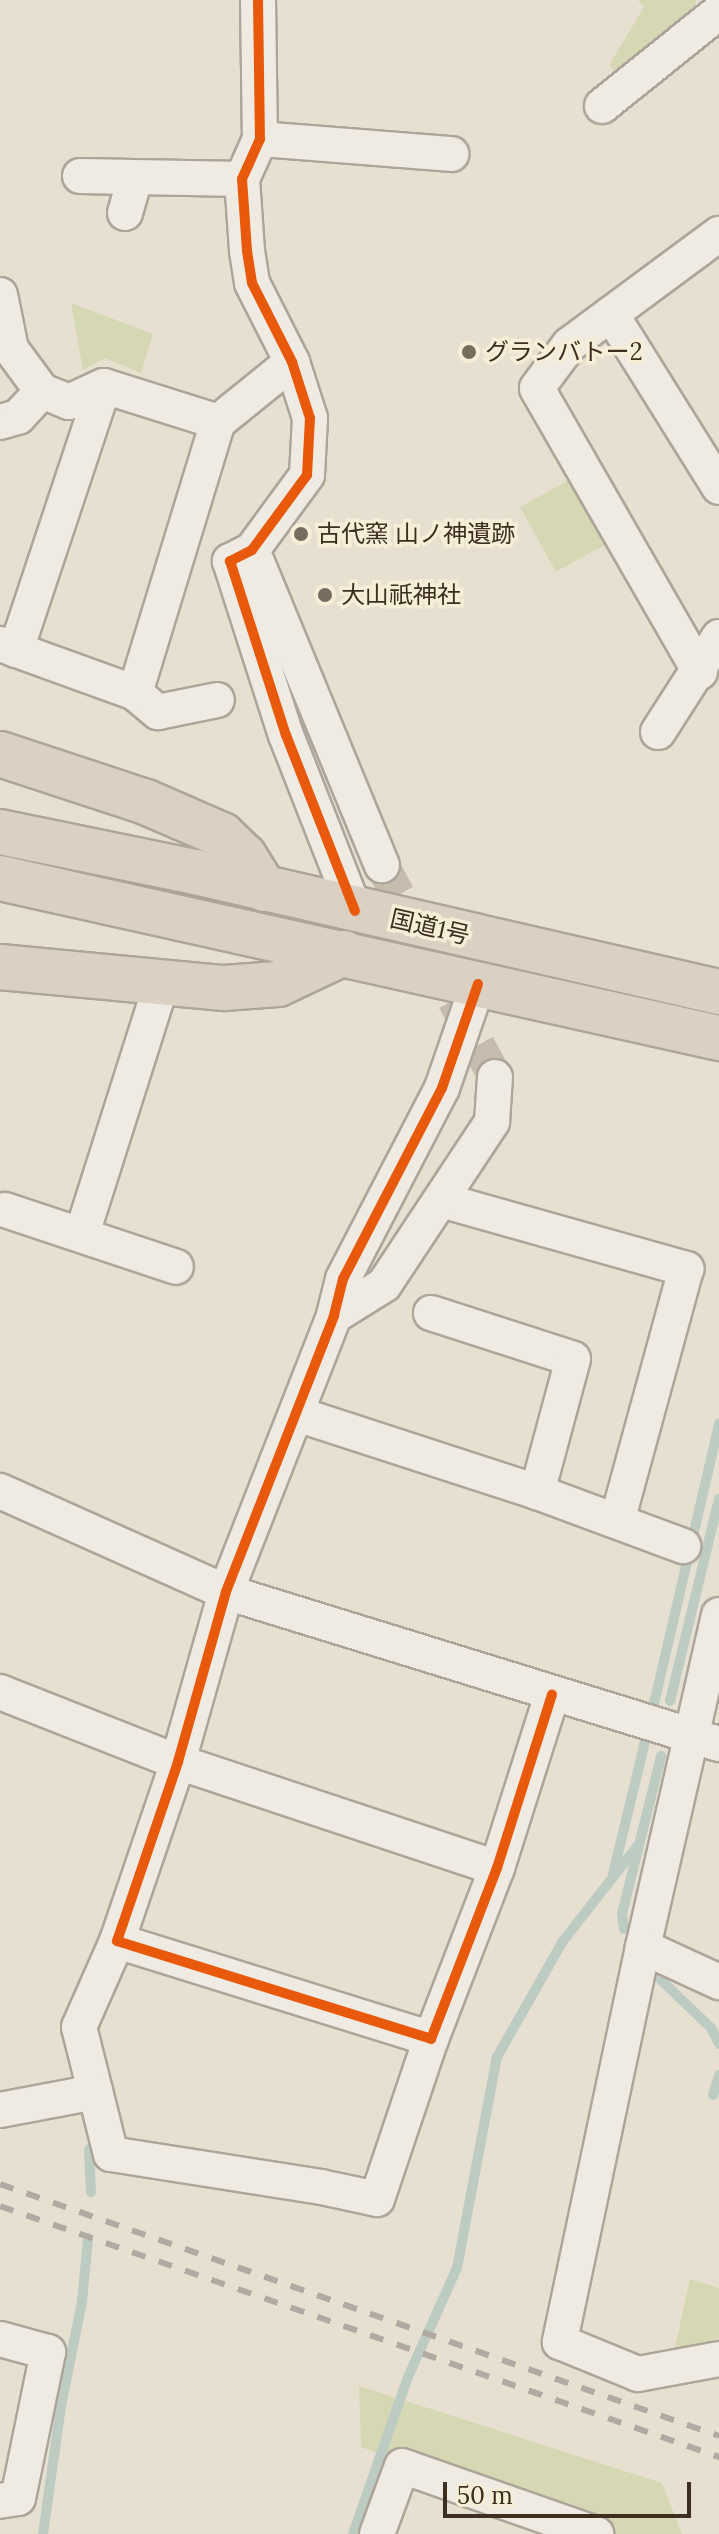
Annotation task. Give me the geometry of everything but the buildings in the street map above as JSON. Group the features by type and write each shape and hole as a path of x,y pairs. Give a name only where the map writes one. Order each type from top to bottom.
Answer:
{"highway":[{"path":"0,754 146,802 222,835 244,856 265,889"},
{"name":"国道1号","path":"0,832 195,872 719,992"},
{"name":"国道1号","path":"0,878 719,1038"},
{"path":"0,967 161,985 224,988 278,984 344,953"},
{"path":"667,1026 719,1048"}],"street":[{"path":"258,0 260,139 242,179 252,283 292,362 310,418 307,475 252,550 230,561 286,735 355,911"},
{"path":"602,106 719,12"},
{"path":"260,139 451,154"},
{"path":"80,176 242,179"},
{"path":"125,213 135,177"},
{"path":"700,672 537,388 569,345 719,234"},
{"path":"0,295 11,349 42,391 69,402 104,386 218,422"},
{"path":"611,314 719,487"},
{"path":"135,693 218,422 292,362"},
{"path":"104,386 8,647 135,693 158,712 217,700"},
{"path":"0,422 18,417 42,391"},
{"path":"252,550 382,865"},
{"path":"658,732 700,672 719,637"},
{"path":"478,984 442,1088 343,1279 334,1316 226,1592 178,1762 117,1941 79,2027 111,2154 321,2187 377,2199 431,2039 497,1868 552,1695"},
{"path":"82,1234 161,985"},
{"path":"334,1316 384,1285 492,1122 495,1077"},
{"path":"441,1200 686,1269 617,1521"},
{"path":"5,1210 176,1267"},
{"path":"431,1313 573,1359 537,1492"},
{"path":"297,1414 537,1492 683,1546"},
{"path":"0,1491 226,1592 705,1741"},
{"path":"719,1615 705,1741 643,1947 560,2342 638,2374 719,2359"},
{"path":"0,1692 178,1762 497,1868"},
{"path":"117,1941 431,2039"},
{"path":"643,1947 719,1982"},
{"path":"0,2110 95,2092"},
{"path":"0,2339 48,2352 18,2498 0,2501"},
{"path":"377,2534 402,2466 596,2534"}],"green space":[{"path":"638,0 696,0 695,10 621,78 609,65 644,7"},
{"path":"71,303 153,334 141,373 105,358 83,370"},
{"path":"569,480 605,545 556,572 520,507"},
{"path":"690,2279 719,2288 719,2338 674,2352"},
{"path":"359,2386 662,2483 682,2534 610,2534 361,2447"}],"waterway":[{"path":"653,1708 719,1424"},
{"path":"670,1701 719,1499"},
{"path":"613,1874 645,1742"},
{"path":"624,1929 622,1914 661,1756"},
{"path":"353,2534 408,2377 457,2268 497,2057 563,1941 639,1844"},
{"path":"661,1980 711,2028 719,2044"},
{"path":"713,2095 719,2075"},
{"path":"89,2149 91,2192"},
{"path":"43,2534 61,2406 82,2302 88,2238"}],"tunnel":[{"path":"382,865 495,1077"}],"railway":[{"path":"0,2184 719,2436"},
{"path":"0,2206 719,2457"}],"cycle path":[{"path":"258,0 260,139 242,179 247,251 252,283 292,362 310,418 307,475 252,550 230,561 286,735 355,911"},
{"path":"478,984 442,1088 343,1279 334,1316 226,1592 178,1762 117,1941 431,2039 497,1868 552,1695"}],"place":[{"name":"グランバトー2","path":"469,352"},
{"name":"古代窯 山ノ神遺跡","path":"301,534"},
{"name":"大山祇神社","path":"325,595"}]}
